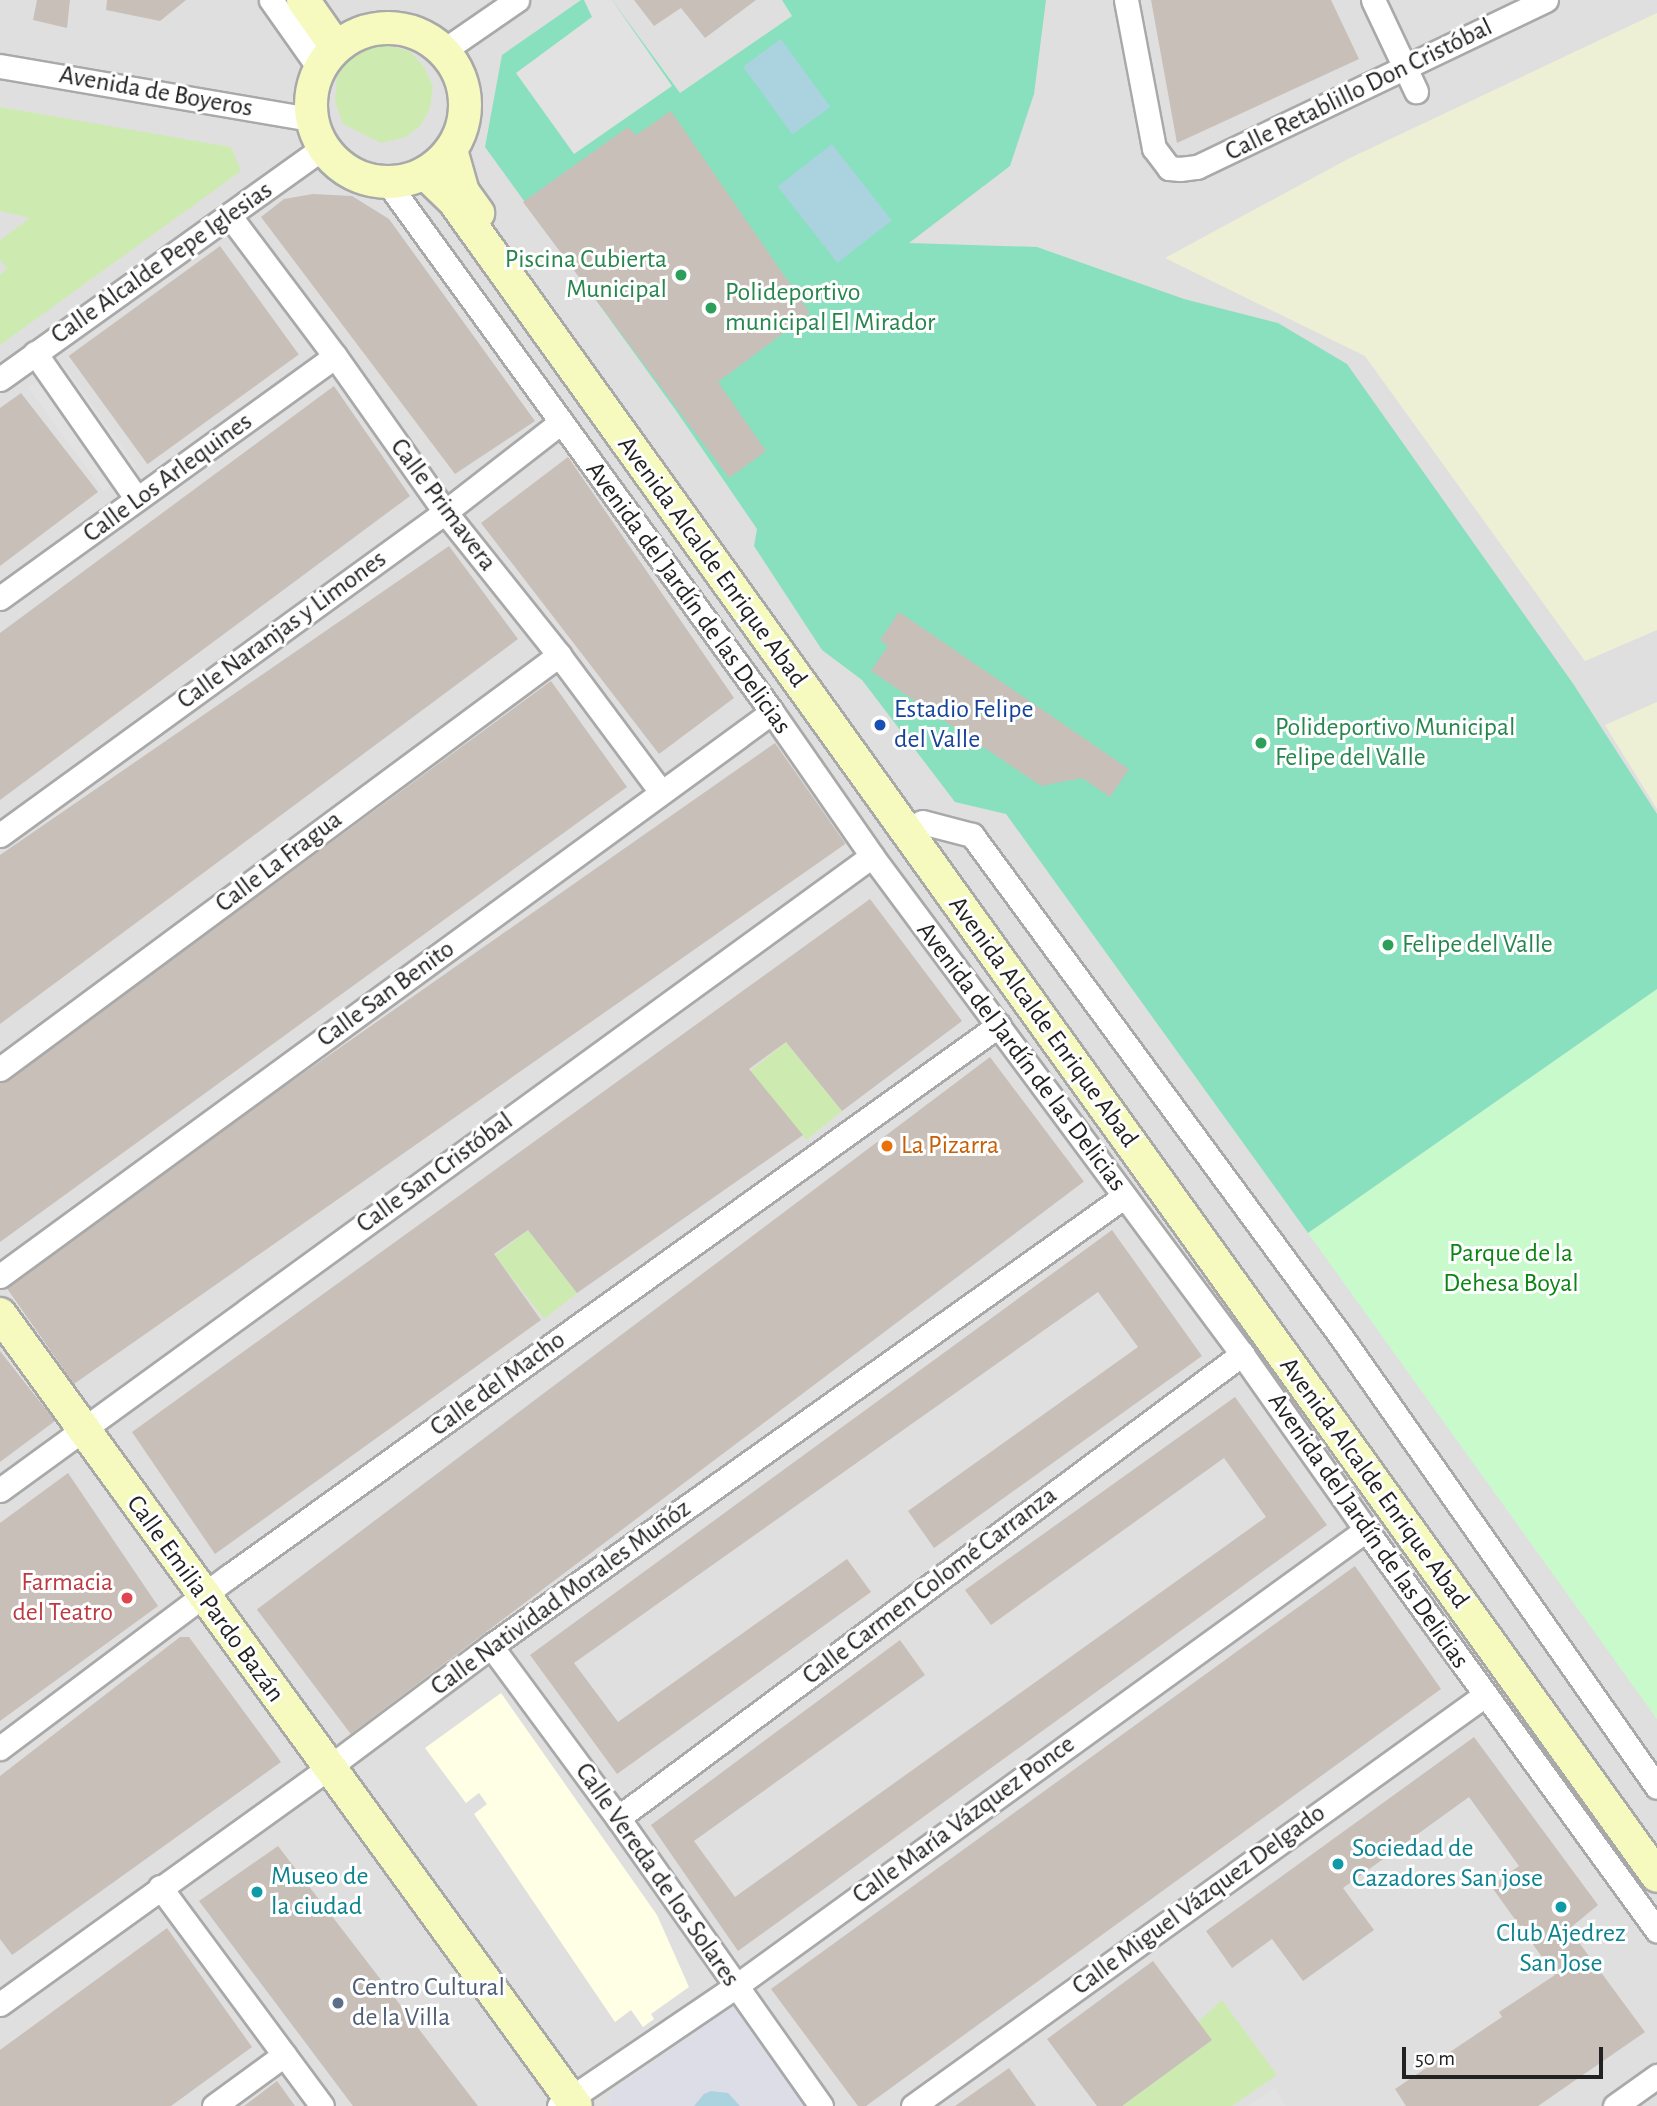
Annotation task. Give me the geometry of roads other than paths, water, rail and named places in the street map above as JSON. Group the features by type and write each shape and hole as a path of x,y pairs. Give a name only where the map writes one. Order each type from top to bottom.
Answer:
{"main road":[{"path":"303,0 336,50"},
{"path":"328,0 336,50"},
{"path":"398,27 420,34 443,51 455,65 463,86 466,108 462,130 451,150 425,173 406,180 387,182 362,178 341,166 323,148 311,119 311,93 336,50 374,28 398,27"},
{"name":"Avenida Alcalde Enrique Abad","path":"451,150 463,192 1021,955 1184,1191 1657,1841"},
{"name":"Avenida Alcalde Enrique Abad","path":"425,173 454,201 1657,1876"},
{"name":"Calle Emilia Pardo Bazán","path":"0,1314 568,2103"}],"street":[{"path":"271,0 336,50"},
{"path":"443,51 517,0"},
{"name":"Calle Retablillo Don Cristóbal","path":"1126,0 1154,148 1169,167 1197,167 1546,0"},
{"path":"1373,0 1416,91"},
{"name":"Avenida de Boyeros","path":"0,66 311,119"},
{"name":"Calle Alcalde Pepe Iglesias","path":"0,379 323,148"},
{"name":"Avenida del Jardín de las Delicias","path":"387,182 772,712 872,856 1242,1354 1366,1530 1657,1930"},
{"name":"Calle Primavera","path":"229,215 335,356 445,512 559,654 661,792"},
{"path":"35,353 137,499"},
{"name":"Calle Los Arlequines","path":"0,598 335,356"},
{"name":"Calle Naranjas y Limones","path":"0,835 445,512 561,422"},
{"name":"Calle La Fragua","path":"0,1069 559,654"},
{"name":"Calle San Benito","path":"0,1276 772,712"},
{"name":"Avenida Alcalde Enrique Abad","path":"922,822 972,835 1342,1338 1657,1787"},
{"name":"Calle San Cristóbal","path":"0,1490 872,856"},
{"name":"Calle del Macho","path":"0,1748 204,1594 999,1024"},
{"name":"Calle Natividad Morales Muñóz","path":"0,2004 160,1886 328,1768 491,1646 1125,1196"},
{"name":"Calle Carmen Colomé Carranza","path":"618,1818 1242,1354"},
{"name":"Calle María Vázquez Ponce","path":"568,2103 736,1986 1366,1530"},
{"name":"Calle Vereda de los Solares","path":"491,1646 618,1818 821,2106"},
{"name":"Calle Miguel Vázquez Delgado","path":"913,2106 1485,1695"},
{"path":"160,1886 322,2106"},
{"path":"214,2106 284,2055"},
{"path":"1615,2106 1657,2076"}],"water":[{"path":"781,39 830,107 792,135 743,67"},
{"path":"832,144 892,220 837,263 778,186"},
{"path":"711,2091 728,2093 740,2106 694,2106 704,2094"}],"place":[{"name":"Piscina Cubierta Municipal","path":"681,275"},
{"name":"Polideportivo municipal El Mirador","path":"711,308"},
{"name":"Estadio Felipe del Valle","path":"880,725"},
{"name":"Polideportivo Municipal Felipe del Valle","path":"1261,743"},
{"name":"Felipe del Valle","path":"1388,945"},
{"name":"La Pizarra","path":"887,1146"},
{"name":"Farmacia del Teatro","path":"127,1598"},
{"name":"Sociedad de Cazadores San jose","path":"1338,1864"},
{"name":"Museo de la ciudad","path":"257,1892"},
{"name":"Club Ajedrez San Jose","path":"1561,1907"},
{"name":"Centro Cultural de la Villa","path":"338,2003"}],"park label":[{"name":"Parque de la Dehesa Boyal","path":"1511,1269"}]}
